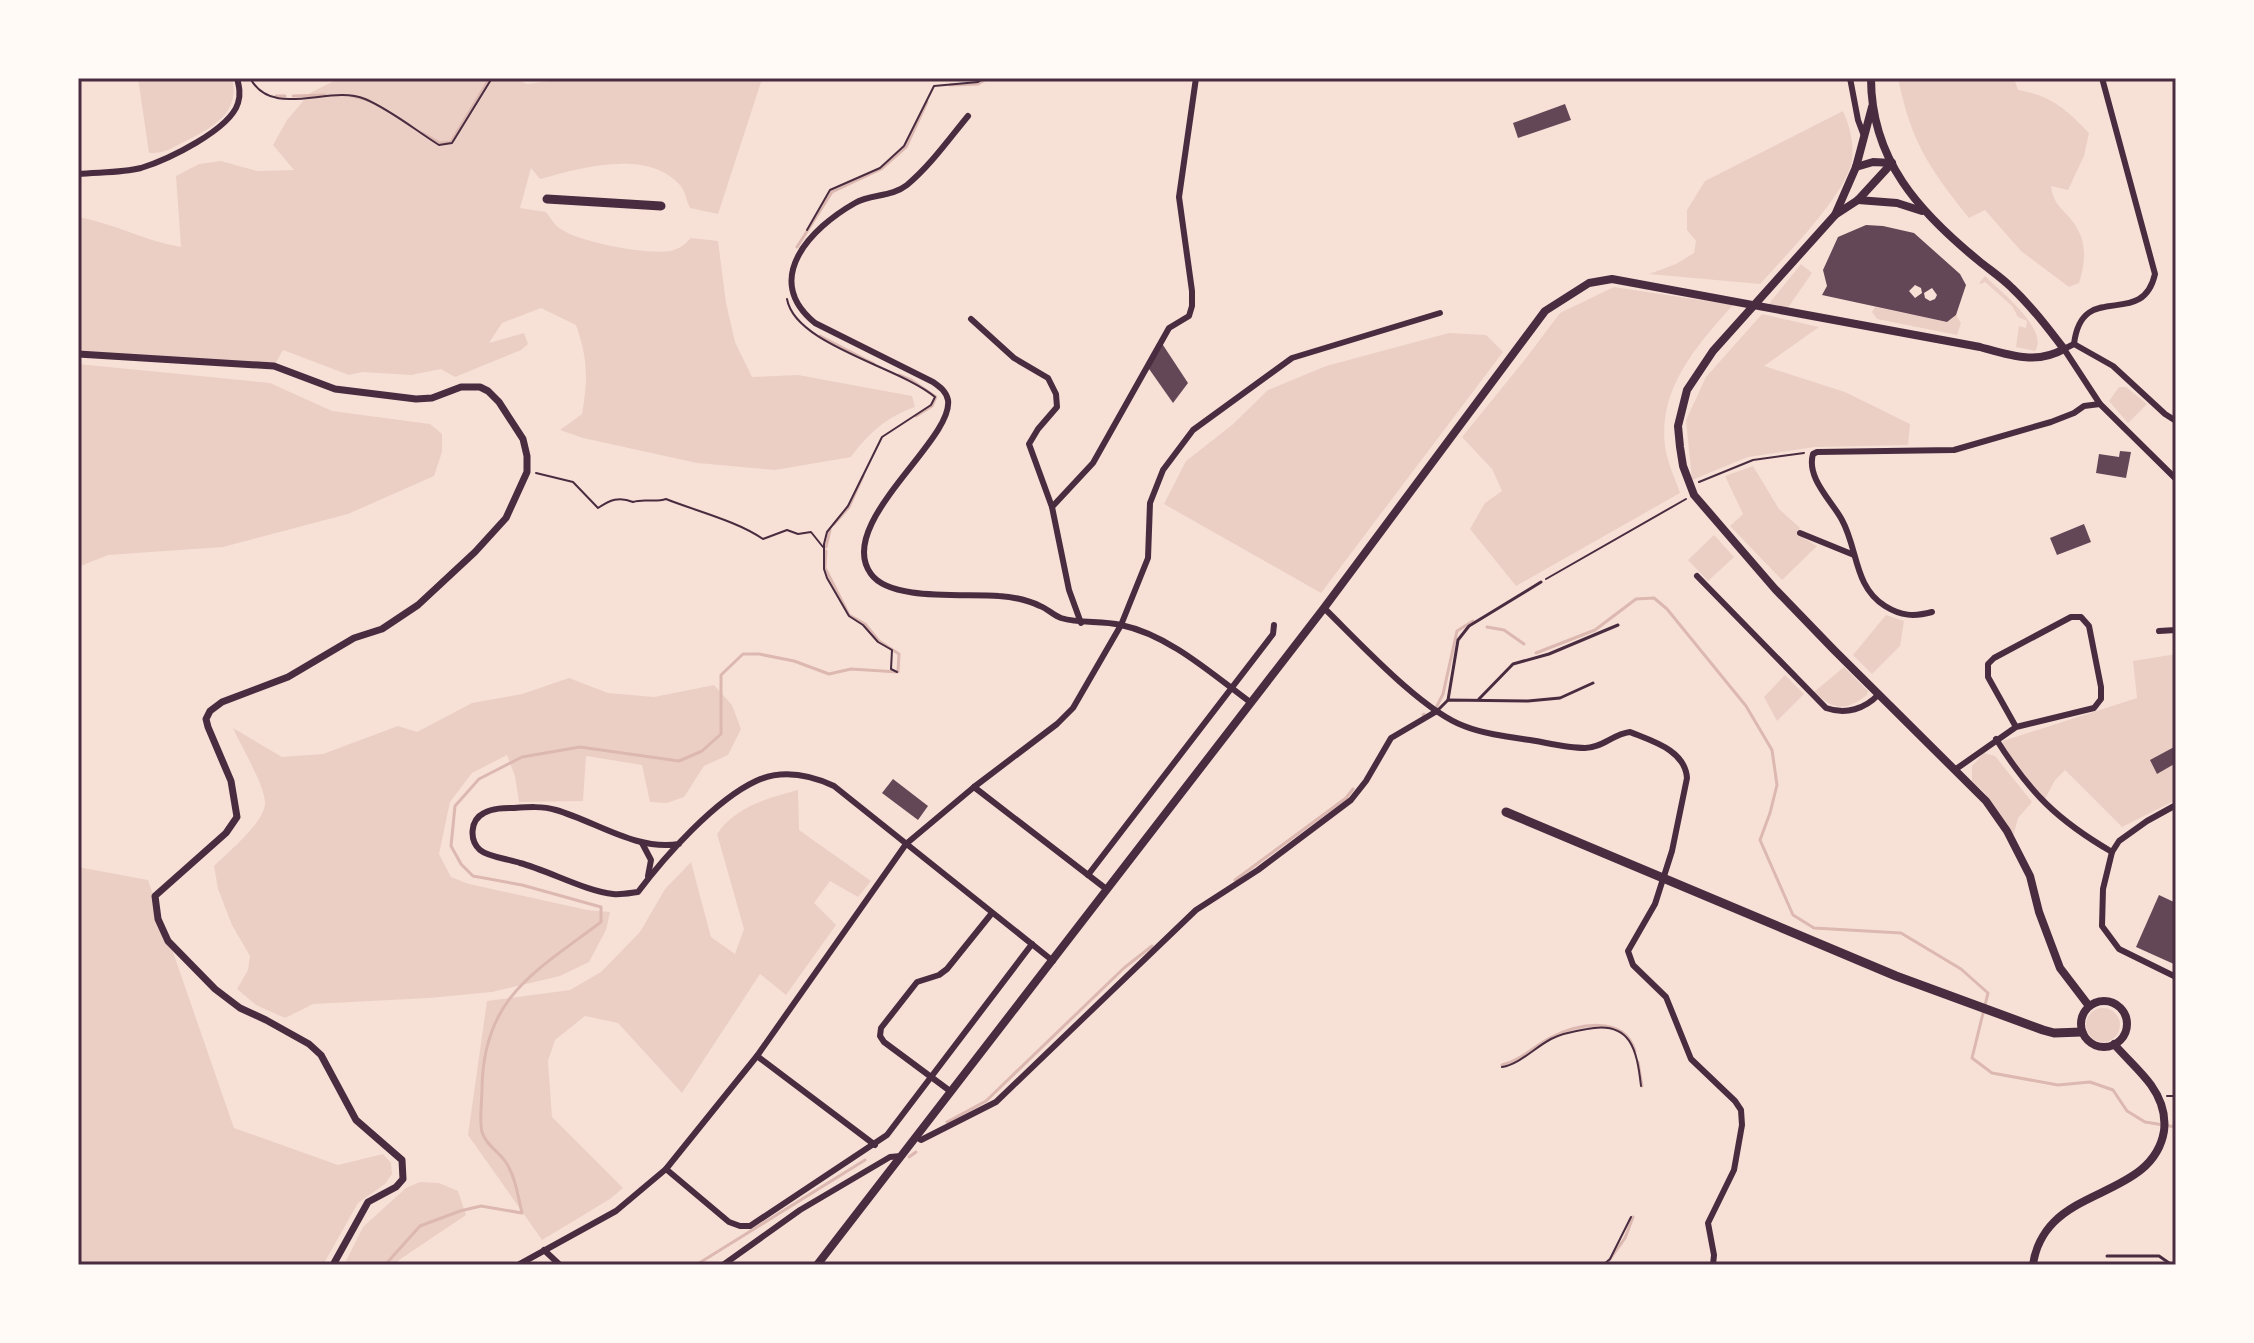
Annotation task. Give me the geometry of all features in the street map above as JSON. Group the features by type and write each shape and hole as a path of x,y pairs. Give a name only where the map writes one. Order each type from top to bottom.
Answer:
{"main road":[{"path":"817,1265 1324,608 1545,311 1589,283 1612,279 1980,347 2024,358 2049,357 2064,349 2029,305 1923,211 1906,190 1876,121 1871,78"},
{"path":"1835,215 1856,167 1873,103"},
{"path":"1856,167 1873,162 1892,163"},
{"path":"1892,163 1858,200 1835,215 1738,321 1698,371 1687,390 1678,426 1683,466 1694,495 1775,589 1986,801 2007,831 2030,876 2039,912 2060,968 2089,1006"},
{"path":"1852,178 1858,200"},
{"path":"547,199 661,206"},
{"path":"1858,200 1897,203 1923,211"},
{"path":"1506,812 1896,976 2043,1030 2054,1033 2082,1032 2097,1046 2114,1044 2127,1028 2125,1014 2109,1001 2089,1006 2082,1017 2082,1032"},
{"path":"2033,1265 2039,1245 2054,1222 2075,1207 2137,1174 2155,1155 2164,1130 2160,1100 2151,1085 2114,1044"}],"street":[{"path":"78,174 139,169 170,156 222,125 231,117 238,102 237,78"},
{"path":"1052,507 1093,463 1169,328 1189,316 1192,291 1179,197 1196,78"},
{"path":"1850,78 1864,136"},
{"path":"2074,344 2077,329 2085,315 2102,307 2140,301 2148,293 2155,274 2102,78"},
{"path":"968,116 905,186 888,194 858,201 816,231 796,260 792,279 800,311 815,323 933,382 947,397 947,411 935,432 892,490 873,524 863,552 864,561 873,577 907,592 1002,596 1033,602 1059,618 1081,623 1121,625 1178,651 1250,702"},
{"path":"518,1265 616,1211 666,1169 757,1056 906,844 1073,708 1121,625 1148,558 1150,503 1163,470 1193,430 1292,358 1440,313"},
{"path":"971,319 1014,358 1048,378 1056,394 1057,407 1029,444 1052,507 1069,590 1081,623"},
{"path":"2074,344 2064,349 2100,404 2176,479"},
{"path":"2074,344 2106,360 2176,421"},
{"path":"78,354 274,366 335,389 416,399 432,398 461,387 475,386 488,391 499,402 519,430 526,448 527,472 506,518 418,605 382,629 354,638 288,677 222,702 210,711 206,719 208,727 231,781 237,817 226,833 155,896 158,919 168,941 215,989 240,1008 309,1044 321,1055 356,1120 402,1160 403,1179 396,1187 368,1202 333,1265"},
{"path":"1932,612 1911,616 1897,614 1867,591 1852,540 1818,485 1812,456 1817,452 1954,450 2051,422 2084,406 2100,404"},
{"path":"1800,533 1854,555"},
{"path":"1697,576 1826,708 1836,712 1856,709 1869,704 1879,694"},
{"path":"1324,608 1399,680 1437,711 1463,726 1556,745 1598,747 1610,738 1630,732 1680,757 1687,778 1672,851 1655,904 1628,951 1633,965 1666,997 1691,1059 1741,1110 1742,1125 1734,1170 1708,1223 1713,1265"},
{"path":"1956,769 2016,727 2086,710 2098,704 2101,687 2089,626 2081,617 2071,617 1988,664 1988,677 2016,727"},
{"path":"1088,875 1273,634 1274,625"},
{"path":"2159,631 2176,630"},
{"path":"916,1137 921,1140 996,1102 1196,910 1258,870 1351,800 1391,738 1437,711"},
{"path":"1996,739 2013,767 2045,806 2112,852"},
{"path":"679,844 664,846 642,843 555,810 531,807 484,812 476,818 472,834 474,843 482,852 611,894 638,892 679,844 737,793 757,781 793,774 815,777 834,786 1053,961"},
{"path":"974,787 1105,888"},
{"path":"2176,805 2119,841 2112,852 2103,889 2102,926 2119,949 2176,977"},
{"path":"642,843 651,860 647,880"},
{"path":"950,1091 884,1042 880,1036 881,1028 917,982 947,969 992,913"},
{"path":"666,1169 729,1222 750,1226 887,1135 1032,944"},
{"path":"757,1056 875,1145"},
{"path":"723,1265 800,1210 890,1157 901,1156"},
{"path":"544,1250 560,1265"}],"lane":[{"path":"1437,711 1448,700 1460,635 1469,626 1541,582"},
{"path":"1479,699 1513,664 1549,654 1618,625"},
{"path":"1448,700 1528,701 1560,698 1593,683"},
{"path":"2107,1256 2159,1256 2172,1265"}],"path":[{"path":"250,78 255,87 272,98 364,99 445,146 452,143 492,78"},
{"path":"828,195 835,187 880,168 904,146 934,86 978,82 985,78"},
{"path":"806,329 883,371 911,381 935,397 931,405 888,431 877,443 848,506 827,532 824,548 827,578 849,616 863,625 878,642 892,650 891,669 897,672"},
{"path":"1702,481 1753,460 1806,453 1812,456"},
{"path":"527,472 573,482 598,508 624,498 633,502 654,503 666,499 723,518 763,539 787,530 798,534 811,532 824,548"},
{"path":"1541,582 1694,495"},
{"path":"1502,1067 1552,1038 1597,1027 1617,1028 1633,1045 1641,1086"},
{"path":"1603,1265 1610,1259 1631,1217"}],"shaded area":[{"path":"138,78 232,78 234,91 228,110 213,125 167,150 149,153"},
{"path":"340,78 514,78 527,84 557,78 776,78 761,82 718,214 690,208 682,187 666,174 632,164 593,166 540,179 531,168 520,208 546,212 558,227 580,238 629,249 660,252 677,249 691,238 718,241 726,303 735,342 752,377 798,375 912,396 915,407 879,427 851,457 775,470 697,463 583,438 560,430 582,414 586,369 580,337 576,325 541,308 502,323 489,343 524,333 528,344 521,350 455,377 441,369 411,375 362,372 349,375 283,350 274,366 78,354 78,217 181,247 176,176 199,164 221,161 257,171 294,170 273,145 287,120 310,93"},
{"path":"1898,78 2014,78 2018,90 2058,105 2089,133 2084,156 2068,190 2051,186 2055,200 2073,222 2082,241 2084,262 2079,283 2069,287 2021,251 1985,210 1969,218 1923,153 1909,120"},
{"path":"1843,111 1852,147 1848,174 1813,225 1760,284 1649,274 1694,253 1696,241 1687,230 1687,210 1705,181"},
{"path":"1801,264 1812,273 1787,309 1768,305"},
{"path":"1985,276 2029,322 2038,342 2035,351 2016,347 2019,326 2026,328 2027,321 2018,317 2012,306 1985,282 1979,283"},
{"path":"1614,287 1733,305 1694,351 1674,386 1668,405 1664,425 1665,446 1680,493 1516,586 1470,529 1485,503 1502,491 1492,469 1462,437 1560,313"},
{"path":"1875,307 1947,322 1956,315 1961,323 1957,335 1877,319 1872,312"},
{"path":"1762,314 1819,327 1764,366 1845,392 1910,424 1908,445 1815,447 1748,457 1692,480 1686,420 1706,377"},
{"path":"1449,333 1486,335 1503,352 1321,593 1164,504 1186,461 1232,425 1268,390 1326,366"},
{"path":"78,364 270,383 332,411 430,424 442,434 442,452 434,476 348,514 223,547 108,555 78,567"},
{"path":"2119,387 2126,387 2147,404 2128,423 2109,401"},
{"path":"1753,466 1779,509 1800,528 1797,534 1817,546 1782,580 1730,526 1743,514 1725,476"},
{"path":"1714,535 1734,557 1708,581 1688,560"},
{"path":"1886,615 1904,621 1900,646 1872,674 1853,655"},
{"path":"2176,654 2176,800 2122,827 2065,770 2055,780 2044,801 2002,747 2003,741 2137,698 2133,661"},
{"path":"1844,667 1868,691 1867,695 1852,704 1839,707 1814,692"},
{"path":"1785,675 1804,694 1777,721 1764,697"},
{"path":"569,678 608,693 654,697 714,685 732,705 741,729 728,755 704,766 684,797 667,803 650,802 642,765 586,756 583,801 519,802 515,776 507,755 472,773 450,802 439,854 451,877 469,884 587,910 610,912 606,930 589,962 560,976 492,992 313,1004 285,1018 256,1005 237,989 248,970 250,956 232,925 218,889 214,866 253,828 265,803 257,777 233,728 282,757 323,754 398,726 417,732 472,703 522,694"},
{"path":"1984,753 1995,756 2032,802 2018,818 2013,837 1985,793 1972,781 1972,766"},
{"path":"798,790 799,830 871,881 858,897 830,881 814,903 836,925 786,995 760,974 682,1093 618,1023 585,1016 555,1040 548,1061 552,1117 623,1188 542,1240 468,1135 487,1001 570,990 601,972 640,932 665,889 691,862 711,937 735,954 744,929 717,834 743,810"},
{"path":"78,867 148,880 234,1128 338,1165 383,1154 391,1163 392,1174 385,1184 358,1203 323,1265 78,1265"},
{"path":"2103,1008 2115,1013 2120,1025 2115,1037 2103,1042 2091,1037 2086,1025 2091,1013"},
{"path":"420,1182 439,1183 458,1191 466,1215 396,1265 344,1265 363,1227 406,1188"}],"building":[{"path":"1565,104 1571,120 1518,138 1513,123"},
{"path":"1866,225 1914,233 1960,274 1966,285 1956,315 1947,322 1822,295 1827,286 1823,270 1838,237","holes":["1915,285 1921,288 1922,293 1915,298 1909,291","1932,288 1937,295 1930,301 1924,293"]},
{"path":"1161,342 1188,383 1173,403 1147,366"},
{"path":"2120,451 2131,452 2126,478 2096,473 2099,454 2119,457"},
{"path":"2084,524 2091,542 2057,555 2050,538"},
{"path":"2176,746 2176,763 2157,774 2150,760"},
{"path":"893,779 928,806 918,820 882,793"},
{"path":"2159,895 2176,903 2176,965 2136,947"}],"waterway":[{"path":"422,133 440,143 451,142 490,78"},
{"path":"950,85 978,84 988,78"},
{"path":"293,96 325,95"},
{"path":"276,96 285,96"},
{"path":"352,96 368,100"},
{"path":"797,247 832,192 881,169 906,147 927,102"},
{"path":"820,336 874,364"},
{"path":"899,375 936,397 932,406 916,416"},
{"path":"834,524 849,507 863,476"},
{"path":"826,547 830,530"},
{"path":"385,1265 420,1226 481,1206 522,1213 508,1167 486,1141 481,1127 485,1057 492,1031 517,990 555,956 601,922 601,907 522,885 473,876 461,864 451,846 455,806 479,779 522,757 580,747 679,761 702,751 721,734 721,675 743,654 794,661 829,674 851,669 898,672 899,654 879,641 865,624 849,615 825,568 826,551"},
{"path":"1536,653 1595,630 1636,599 1654,598 1667,609 1746,706 1772,750 1777,785 1760,840 1793,915 1814,928 1901,933 1961,969 1988,993 1972,1058 1992,1073 2058,1085 2090,1082 2113,1090 2127,1111 2145,1122 2176,1127"},
{"path":"1437,706 1443,694 1457,631 1473,621"},
{"path":"1487,627 1504,630 1524,644"},
{"path":"1235,880 1346,798 1353,789"},
{"path":"947,1122 986,1101 1124,968 1152,946"},
{"path":"1502,1065 1550,1038 1586,1026 1598,1025 1621,1031 1635,1051"},
{"path":"1638,1062 1642,1086"},
{"path":"909,1157 916,1152"},
{"path":"696,1265 865,1160"},
{"path":"1606,1265 1625,1238 1633,1217"}]}
